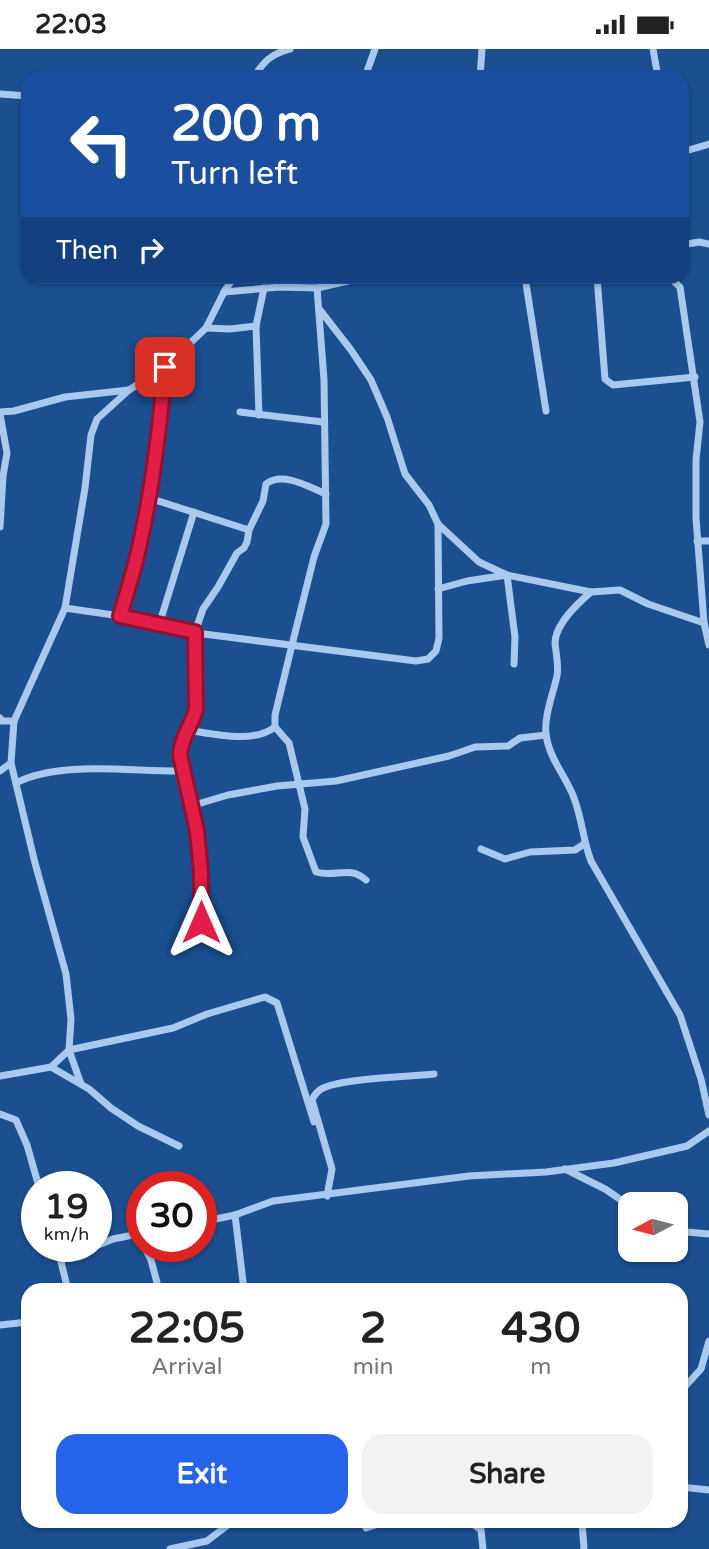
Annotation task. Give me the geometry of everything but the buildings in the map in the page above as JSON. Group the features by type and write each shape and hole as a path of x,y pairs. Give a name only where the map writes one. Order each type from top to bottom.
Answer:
{"street":[{"path":"258,70 265,59 290,49"},
{"path":"368,70 375,49"},
{"path":"480,70 482,49"},
{"path":"653,49 657,70"},
{"path":"0,94 21,96"},
{"path":"689,150 709,145"},
{"path":"689,244 709,244"},
{"path":"80,1084 69,1050 71,1019 66,974 11,763 14,721 65,608 91,435 97,419 129,390 165,367 206,328 229,284"},
{"path":"224,292 264,288 317,288 335,284"},
{"path":"526,284 546,411"},
{"path":"598,284 605,379 613,385 695,377"},
{"path":"677,284 680,287 705,421 696,460 698,541 704,623 709,645"},
{"path":"259,415 256,326 264,288"},
{"path":"317,288 324,380 326,524 314,557 275,715 275,727 289,743 305,809 303,837 316,872 326,875 343,871 358,873 366,880"},
{"path":"320,310 371,380 387,417 405,474 429,505 438,524 479,562 507,575 592,592 620,590 648,604 704,623"},
{"path":"206,328 256,326"},
{"path":"120,616 140,545 149,498 162,411 165,367"},
{"path":"0,527 7,453 0,413 65,397 129,390"},
{"path":"240,412 323,422"},
{"path":"201,922 201,872 183,771 181,743 196,709 195,632 203,609 237,553 244,548 249,530 259,513 266,484 273,479 287,479 326,493"},
{"path":"149,498 249,530"},
{"path":"159,625 194,512"},
{"path":"65,608 120,616 195,632 416,661 428,659 436,651 439,638 438,524"},
{"path":"698,541 709,541"},
{"path":"438,589 507,575"},
{"path":"507,575 515,637 514,664"},
{"path":"592,592 570,610 555,639 558,672 550,701 546,735 554,764 565,777 574,797 584,844 680,1015 695,1056 709,1115"},
{"path":"0,718 2,721 14,721"},
{"path":"187,730 228,736 269,732 275,727"},
{"path":"191,806 228,795 300,783 336,781 449,756 462,749 508,746 520,739 546,735"},
{"path":"0,771 11,763"},
{"path":"16,783 30,775 59,770 183,771"},
{"path":"481,849 505,859 530,852 575,850 584,844"},
{"path":"0,1076 51,1067 69,1050 173,1028 207,1014 265,997 276,1003 314,1122"},
{"path":"51,1067 80,1084 138,1126 179,1146"},
{"path":"327,1196 332,1169 314,1107 314,1095 322,1088 345,1083 435,1074"},
{"path":"0,1114 16,1120 34,1171"},
{"path":"217,1219 273,1201 469,1176 614,1163 687,1146 709,1131"},
{"path":"565,1169 618,1198"},
{"path":"235,1215 243,1283"},
{"path":"688,1232 709,1234"},
{"path":"62,1262 67,1283"},
{"path":"152,1262 157,1283"},
{"path":"0,1325 21,1323"},
{"path":"688,1383 701,1369 709,1341"},
{"path":"688,1488 709,1490"},
{"path":"172,1549 207,1541 224,1528"},
{"path":"478,1528 481,1530 483,1549"},
{"path":"582,1528 584,1549"}],"route":[{"path":"165,367 162,411 149,498 140,545 120,616 195,632 196,709 181,743 180,755 197,831 201,872 201,922"}]}
